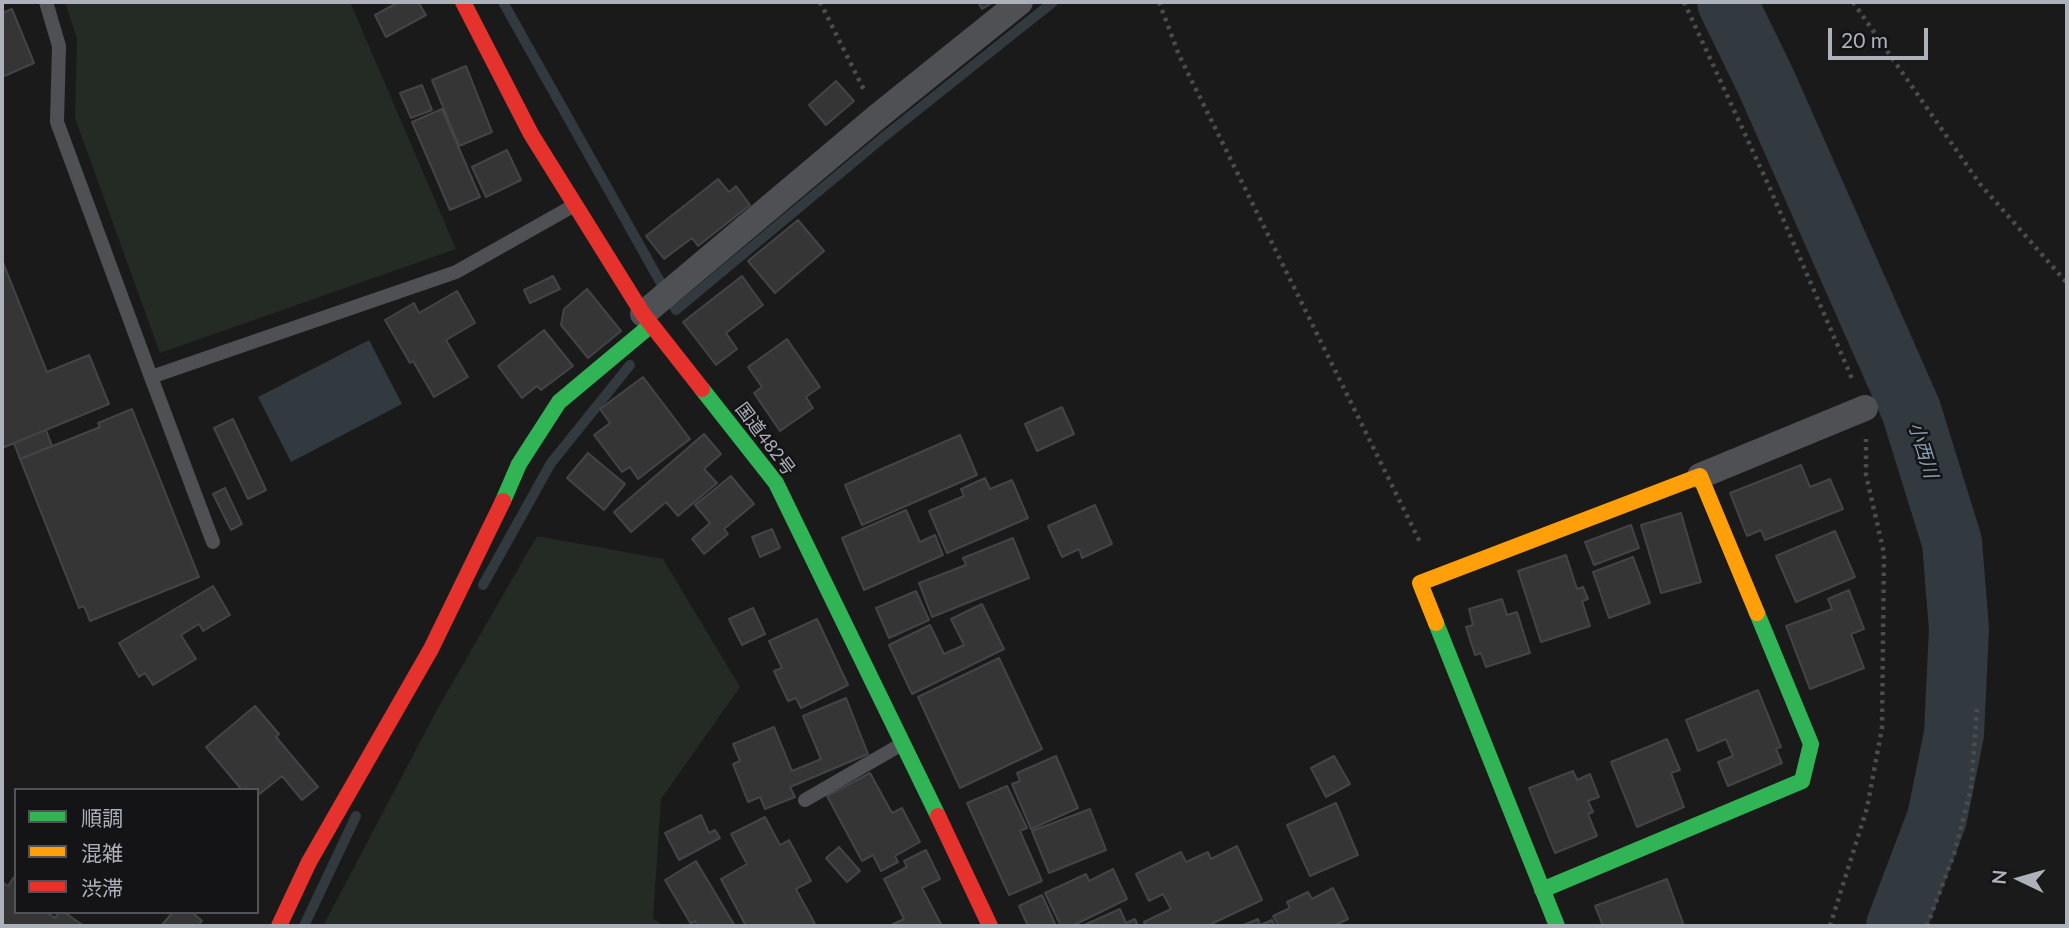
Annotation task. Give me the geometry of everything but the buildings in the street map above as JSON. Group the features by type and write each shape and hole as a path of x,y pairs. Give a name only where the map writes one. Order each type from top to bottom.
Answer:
{"main road":[{"name":"国道482号","path":"463,2 531,134 647,319 776,483 904,743 990,926"},
{"path":"279,926 309,862 431,649 494,522 519,464 559,402 647,319"},
{"path":"1542,890 1802,781 1811,744 1700,476 1420,583 1542,890 1557,926"}],"street":[{"path":"647,319 877,117 1020,2"},
{"path":"1700,476 1865,408"}],"lane":[{"path":"46,2 60,46 57,122 213,542"},
{"path":"151,377 456,272 575,206"},
{"path":"805,800 904,743"}],"path":[{"path":"820,2 877,117"},
{"path":"1159,2 1179,55 1437,576"},
{"path":"1684,2 1768,184 1865,408 1866,475 1884,553 1882,728 1867,808 1830,926"},
{"path":"1853,2 1980,184 2067,283"},
{"path":"1927,926 1954,854 1971,789 1977,707"}],"shaded area":[{"path":"65,2 350,2 456,249 160,353 75,118 77,39"},
{"path":"369,340 402,404 291,462 258,397"},
{"path":"537,536 663,559 740,687 661,799 653,918 664,926 323,926 438,708"}],"waterway":[{"path":"503,2 676,310 885,136 1053,2"},
{"name":"小西川","path":"1727,2 1766,82 1911,410 1952,542 1959,629 1954,734 1937,818 1896,926"},
{"path":"483,585 551,463 630,365"},
{"path":"304,926 356,816"}],"traffic: fast":[{"path":"503,501 519,464 559,402 651,325"},
{"path":"702,389 776,483 938,816"},
{"path":"1542,890 1802,781 1811,744 1757,613"},
{"path":"1436,623 1557,926"}],"traffic: slow":[{"path":"1436,623 1420,583 1700,476 1757,613"}],"traffic: jam":[{"path":"463,2 531,134 643,314 702,389"},
{"path":"279,926 309,862 431,649 503,501"},
{"path":"938,816 990,926"}]}
